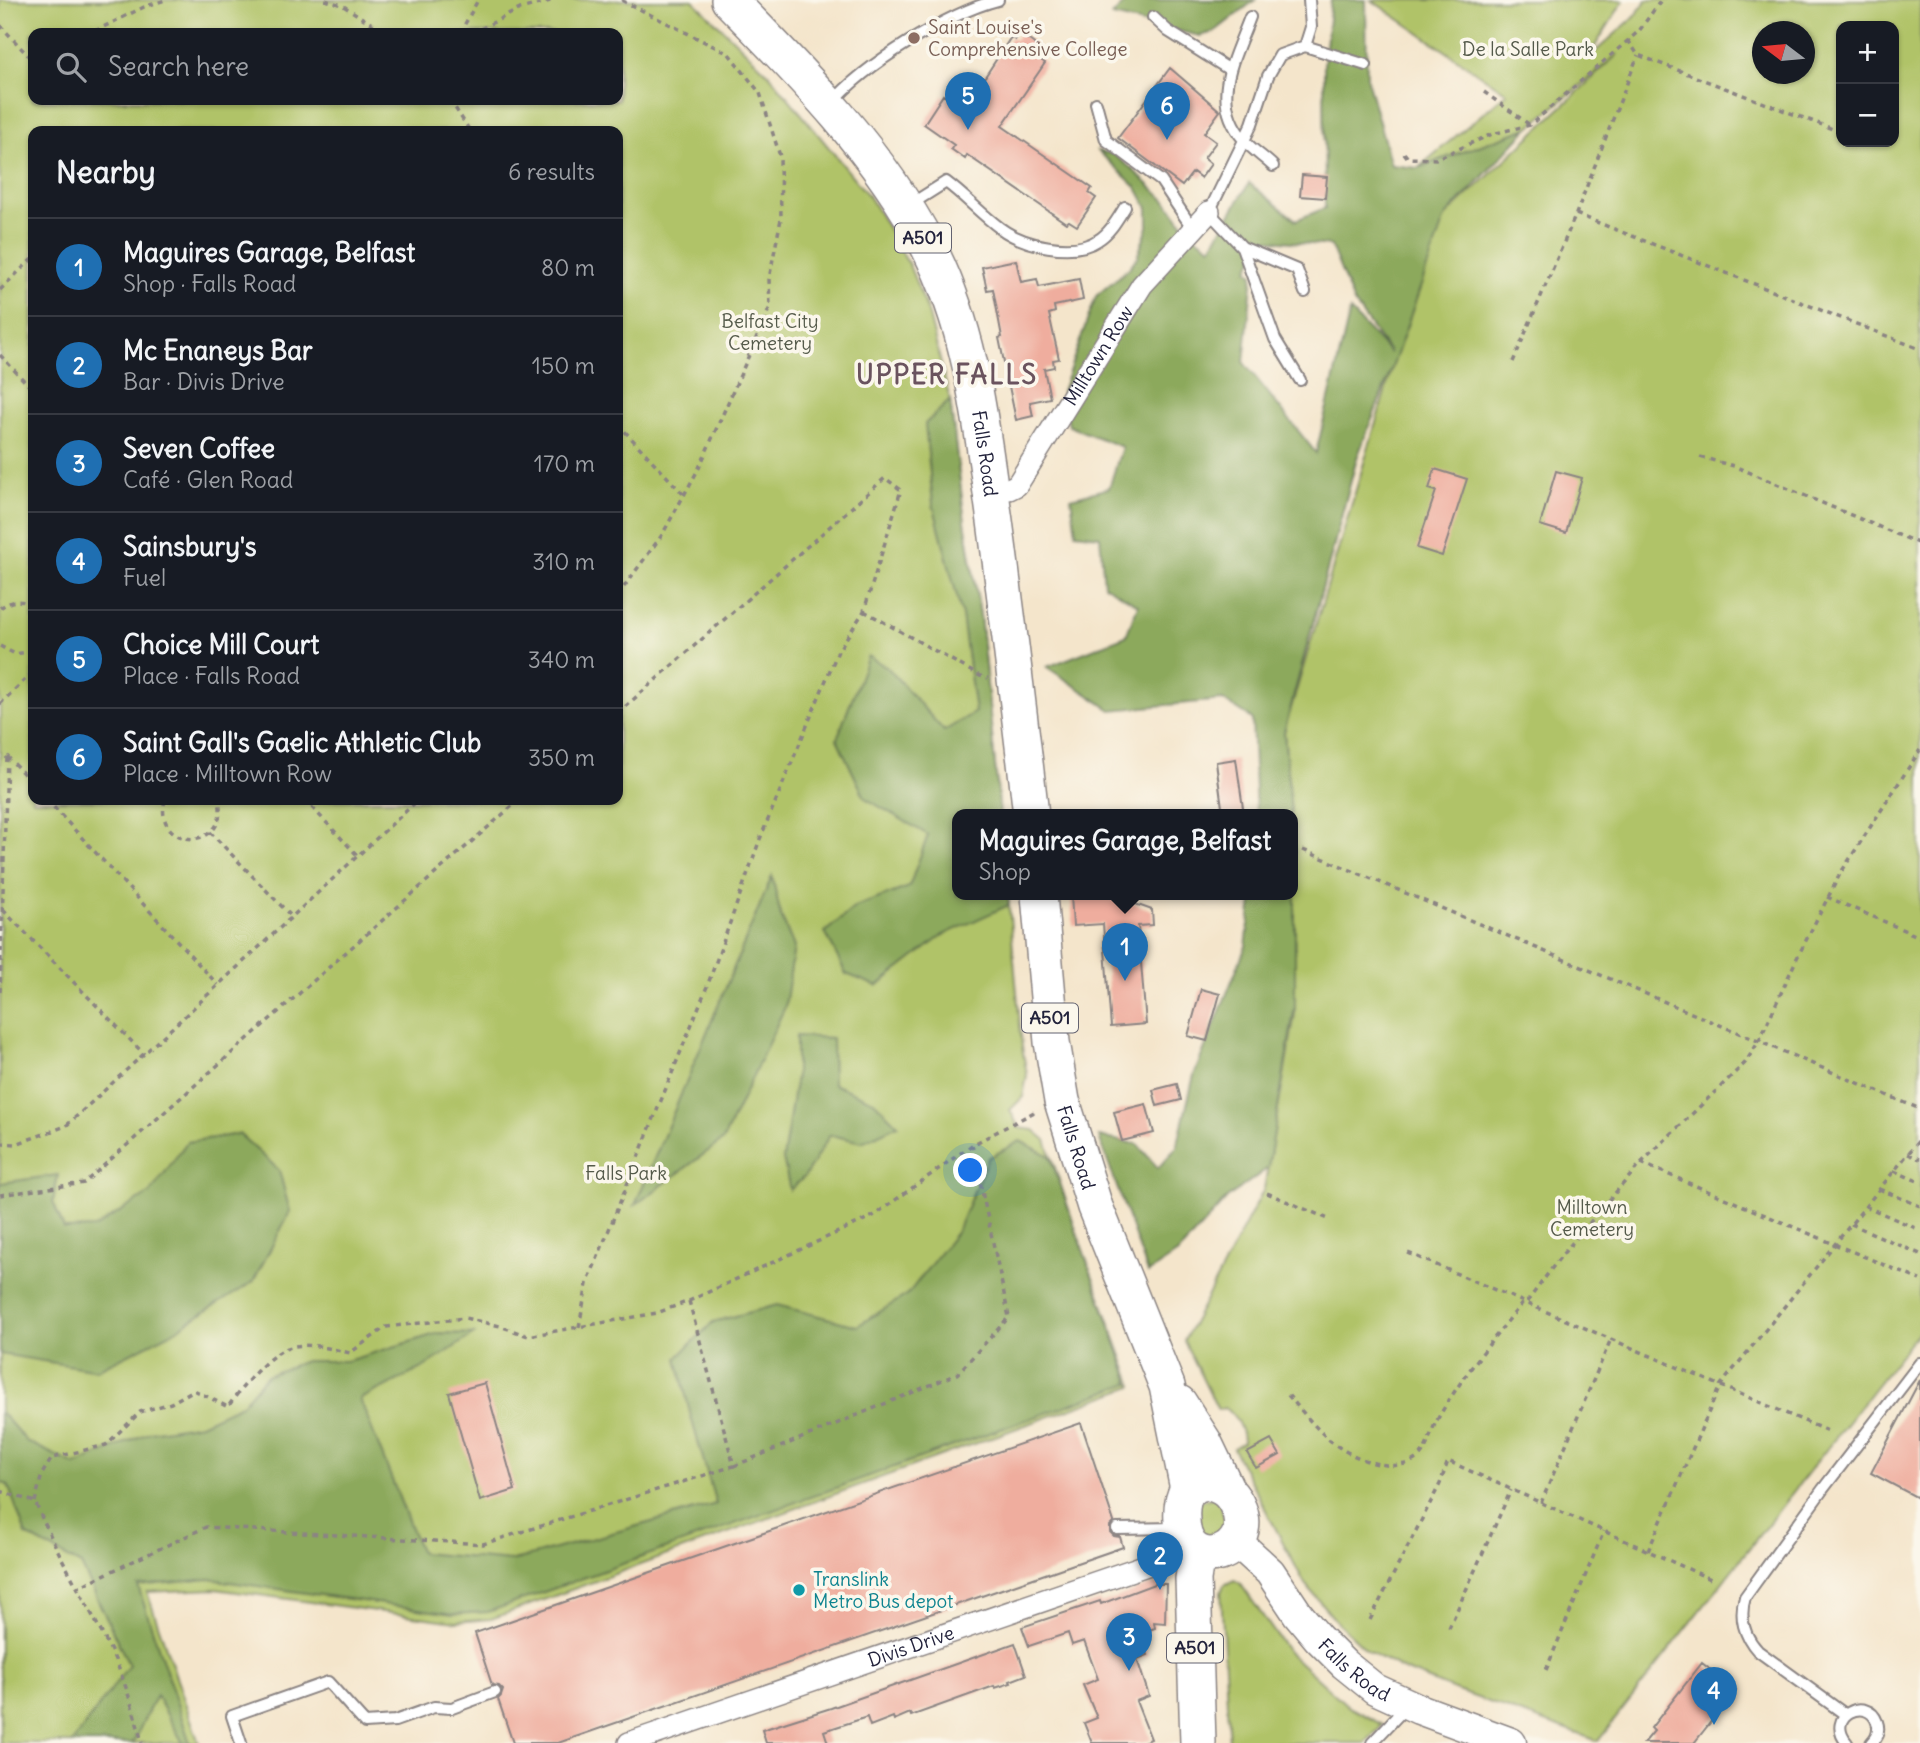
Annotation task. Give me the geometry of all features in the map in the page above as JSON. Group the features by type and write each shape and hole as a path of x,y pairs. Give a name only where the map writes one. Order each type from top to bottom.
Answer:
{"main road":[{"name":"Falls Road","path":"729,0 830,106 884,175 906,207 946,283 963,332 973,375 1017,686 1030,809"},
{"name":"Falls Road","path":"1039,900 1052,1042 1062,1101 1095,1207 1167,1386 1188,1489"},
{"name":"Falls Road","path":"1167,1386 1198,1431 1226,1489"},
{"path":"1188,1489 1203,1482 1226,1489"},
{"name":"A501","path":"1188,1489 1181,1508 1193,1579 1199,1743"},
{"name":"A501","path":"1226,1489 1236,1501 1242,1519 1241,1534 1237,1542"},
{"name":"Falls Road","path":"1237,1542 1270,1572 1298,1614 1344,1664 1375,1689 1409,1704 1456,1733 1511,1743"},
{"path":"1189,1543 1210,1555 1221,1553 1237,1542"}],"street":[{"name":"Milltown Row","path":"990,492 1017,485 1142,285 1209,212"},
{"name":"Divis Drive","path":"629,1743 650,1740 1173,1556 1189,1543"}],"lane":[{"path":"830,106 841,92 872,67 913,41 949,19 998,0"},
{"path":"1305,46 1311,27 1309,0"},
{"path":"1153,17 1168,31 1230,70"},
{"path":"1250,17 1225,85 1228,116 1244,140 1273,166"},
{"path":"1300,380 1275,339 1242,247 1209,212 1244,140 1268,76 1280,55 1305,46 1366,65"},
{"path":"1096,103 1106,140 1161,181 1193,229"},
{"path":"906,207 946,182 1001,229 1056,249 1084,247 1099,240 1125,206"},
{"path":"1242,247 1297,270 1305,292"},
{"path":"1846,1715 1769,1660 1751,1643 1745,1631 1742,1608 1745,1597 1823,1489 1920,1363"},
{"path":"1117,1529 1189,1543"},
{"path":"241,1743 232,1716 328,1682 365,1723 395,1721 434,1707 452,1708 495,1692"},
{"path":"1371,1743 1409,1704"},
{"path":"1841,1741 1840,1725 1846,1715 1857,1709 1870,1713 1877,1723 1878,1730 1873,1742"}],"path":[{"path":"101,28 144,7 166,0"},
{"path":"325,0 342,5 378,28"},
{"path":"463,28 478,0"},
{"path":"482,28 520,9 554,0"},
{"path":"621,0 729,54 760,93 780,156 781,219 769,279 770,307 699,468 662,535 623,588"},
{"path":"1404,153 1408,158 1436,159 1492,134 1531,125 1639,31 1661,0"},
{"path":"0,25 28,56"},
{"path":"1628,40 1638,55 1836,130"},
{"path":"1513,362 1577,214 1638,55"},
{"path":"1485,92 1531,125"},
{"path":"453,105 467,126"},
{"path":"1577,214 1920,349"},
{"path":"0,290 28,263"},
{"path":"0,355 28,385"},
{"path":"623,430 684,495"},
{"path":"1700,457 1734,466 1920,544"},
{"path":"579,1326 587,1284 708,985 760,839 838,651 864,611 901,490 885,478 623,709"},
{"path":"0,608 17,600 28,603"},
{"path":"864,611 980,676 991,679"},
{"path":"0,646 15,654 28,651"},
{"path":"0,704 28,677"},
{"path":"1287,1395 1334,1444 1384,1465 1398,1466 1416,1460 1437,1420 1486,1347 1561,1256 1641,1163 1745,1063 1759,1041 1827,897 1920,750"},
{"path":"0,992 7,757 28,780"},
{"path":"52,805 218,985"},
{"path":"164,805 163,817 173,832 190,839 210,832 219,819 220,805"},
{"path":"310,805 358,856"},
{"path":"0,1143 16,1144 66,1126 413,805"},
{"path":"0,1195 84,1183 513,805"},
{"path":"0,822 6,817"},
{"path":"210,832 292,917"},
{"path":"1303,850 1920,1110"},
{"path":"1827,897 1920,937"},
{"path":"2,909 144,1054"},
{"path":"142,1743 125,1684 111,1652 34,1502 42,1475 52,1458 106,1445 140,1412 171,1403 194,1390 228,1406 244,1382 288,1348 318,1346 350,1353 386,1328 442,1319 465,1318 528,1336 657,1312 689,1301 873,1216 972,1145 1030,1113 1062,1101"},
{"path":"1648,1551 1720,1386 1920,1139"},
{"path":"76,1588 206,1527 483,1544 734,1466 957,1374 1009,1317 972,1145"},
{"path":"1908,1154 1920,1159"},
{"path":"1641,1163 1920,1280"},
{"path":"1894,1171 1920,1182"},
{"path":"1880,1189 1920,1206"},
{"path":"1267,1193 1331,1220"},
{"path":"1865,1206 1920,1230"},
{"path":"1851,1224 1920,1254"},
{"path":"1408,1253 1830,1432"},
{"path":"689,1301 734,1466"},
{"path":"1541,1503 1611,1339"},
{"path":"1370,1619 1440,1484 1448,1461 1715,1581"},
{"path":"1449,1629 1511,1489"},
{"path":"0,1490 34,1502"},
{"path":"1546,1670 1604,1531"}],"green space":[{"name":"Falls Park","path":"0,0 693,0 768,73 871,199 909,265 928,312 950,400 962,502 980,615 999,809 952,809 952,900 1008,900 1027,1075 1023,1097 1010,1110 1019,1128 1034,1130 1046,1140 1078,1237 1133,1386 491,1619 456,1622 215,1589 147,1592 199,1743 0,1743"},
{"path":"1127,0 1255,0 1214,32 1200,36 1112,16"},
{"path":"1331,0 1366,0 1367,79 1391,165 1418,168 1528,128 1445,217 1357,458 1284,732 1290,809 1256,809 1252,719 1223,700 1111,710 1047,667 1126,636 1138,605 1104,585 1100,536 1076,533 1071,498 1109,488 1122,447 1069,426 1062,391 1096,296 1129,268 1137,257 1148,227 1148,208 1137,188 1098,151 1113,154 1131,168 1167,202 1189,232 1211,247 1249,183 1296,220 1325,208 1324,64","holes":["1262,239 1331,246 1354,303 1390,353 1350,311 1316,453 1244,363 1253,274 1248,270"]},
{"name":"Milltown Cemetery","path":"1371,0 1624,0 1587,59 1633,18 1647,0 1920,0 1920,1330 1598,1741 1404,1670 1368,1651 1335,1620 1305,1584 1233,1448 1243,1442 1238,1422 1228,1410 1218,1410 1184,1341 1264,1189 1295,1014 1298,809 1291,809 1284,732 1434,227 1618,54 1528,128 1418,168 1507,93"},
{"path":"950,400 980,615 999,809 952,809 952,900 1008,900 1009,905 943,935 877,986 846,974 825,932 855,907 909,887 928,835 865,798 837,739 868,656 888,668 944,731 975,712 962,616 933,504 925,424"},
{"path":"772,876 781,916 794,947 785,1007 723,1140 635,1205"},
{"path":"1252,900 1295,900 1295,1006 1268,1168 1227,1198 1178,1253 1148,1273 1099,1137 1137,1144 1158,1168 1177,1147 1194,1075 1246,946"},
{"path":"796,1036 832,1038 833,1084 874,1101 898,1125 862,1142 830,1135 805,1176 790,1190 783,1159 796,1076"},
{"path":"239,1134 279,1170 290,1212 253,1282 169,1334 97,1370 0,1354 0,1183 58,1175 53,1202 64,1229 94,1228 150,1193 187,1142"},
{"path":"1020,1141 1050,1156 1130,1383 488,1612 453,1614 209,1579 138,1586 190,1743 183,1743 156,1695 133,1743 72,1743 129,1665 81,1565 26,1535 8,1485 0,1482 0,1411 26,1441 75,1465 150,1432 200,1424 241,1405 266,1376 305,1361 347,1361 439,1333 474,1334 421,1369 360,1399 421,1553 512,1561 716,1504 677,1358 713,1322 777,1305 857,1326 908,1294 957,1231 988,1158"},
{"path":"1218,1496 1228,1531 1211,1538 1199,1532 1196,1502"},
{"path":"1234,1580 1240,1583 1288,1652 1349,1707 1383,1725 1365,1743 1229,1743 1221,1592 1224,1585"}],"building":[{"path":"1020,33 1046,53 1041,60 1045,63 1002,126 1092,188 1089,193 1096,198 1077,226 1069,221 1066,223 967,155 965,159 951,149 954,145 924,124 943,95 964,109 1011,37 1015,40"},
{"path":"1170,68 1220,111 1204,133 1216,142 1204,158 1211,164 1201,178 1193,172 1182,186 1118,138"},
{"path":"1302,175 1327,177 1325,198 1300,196"},
{"path":"1016,260 1021,282 1037,279 1039,287 1079,279 1083,300 1054,306 1055,312 1049,314 1059,359 1053,360 1054,367 1044,369 1050,398 1030,402 1033,416 1016,420 999,338 1002,337 993,289 987,290 982,267"},
{"path":"1435,469 1467,479 1442,556 1417,548 1436,491 1429,489"},
{"path":"1556,471 1582,478 1566,533 1540,525"},
{"path":"1236,759 1243,809 1222,809 1216,762"},
{"path":"1071,900 1124,900 1152,910 1153,925 1138,926 1146,1024 1111,1027 1103,924 1073,926"},
{"path":"1201,989 1220,994 1207,1041 1188,1036"},
{"path":"1177,1084 1181,1100 1157,1106 1153,1090"},
{"path":"1146,1104 1154,1133 1122,1141 1114,1112"},
{"path":"1920,1380 1920,1499 1871,1473"},
{"path":"485,1383 515,1490 480,1501 449,1393"},
{"name":"Translink Metro Bus depot","path":"1081,1423 1114,1522 1110,1526 1110,1532 1120,1537 1123,1547 558,1743 513,1743 498,1699 503,1690 492,1685 475,1633"},
{"path":"1271,1440 1280,1455 1256,1468 1247,1453"},
{"path":"1154,1584 1166,1584 1165,1623 1154,1622 1155,1628 1139,1633 1148,1655 1137,1659 1149,1696 1136,1701 1151,1739 1141,1743 1092,1743 1084,1723 1097,1718 1083,1685 1098,1679 1084,1641 1072,1645 1068,1633 1029,1646 1022,1627 1100,1601 1101,1604"},
{"path":"1015,1643 1026,1675 1010,1681 1011,1683 995,1688 994,1686 911,1716 910,1713 894,1720 893,1717 870,1726 867,1717 824,1731 828,1743 766,1743 762,1730"},
{"path":"1702,1663 1736,1690 1694,1743 1644,1743 1654,1731 1651,1728"}],"place":[{"name":"Saint Louise's Comprehensive College","path":"914,38"},
{"name":"Choice Mill Court","path":"968,130"},
{"name":"Saint Gall's Gaelic Athletic Club","path":"1167,140"},
{"name":"Maguires Garage, Belfast","path":"1125,981"},
{"name":"Translink Metro Bus depot","path":"799,1590"},
{"name":"Mc Enaneys Bar","path":"1160,1590"},
{"name":"Seven Coffee","path":"1129,1671"},
{"name":"Sainsbury's","path":"1714,1725"}],"district":[{"name":"UPPER FALLS","path":"947,375"}],"park label":[{"name":"De la Salle Park","path":"1528,49"},
{"name":"Belfast City Cemetery","path":"770,332"}]}
